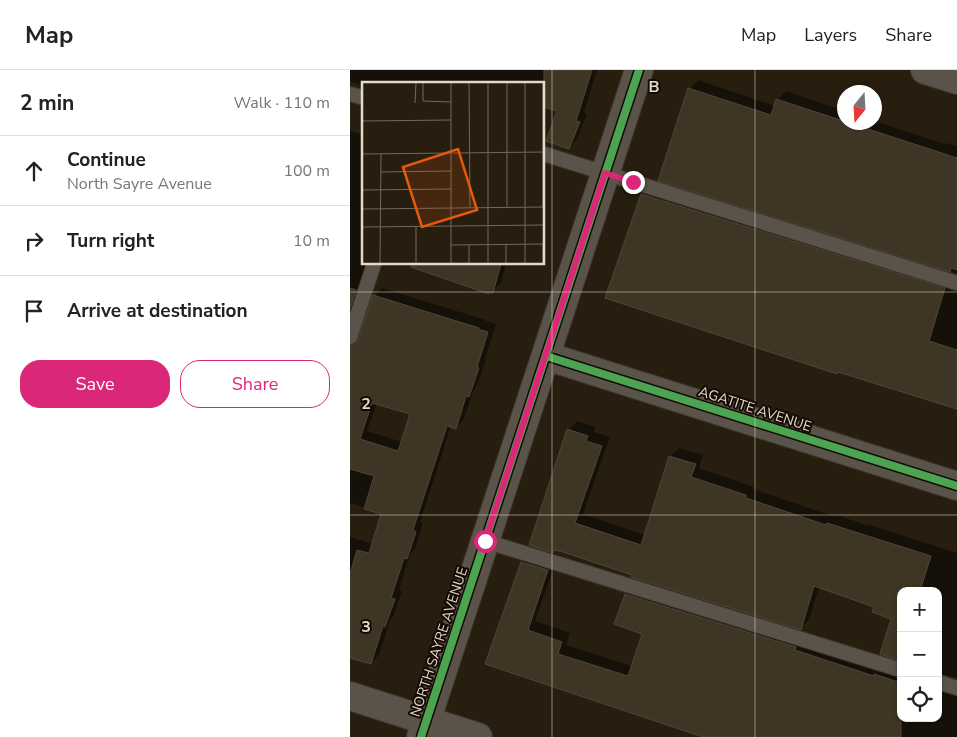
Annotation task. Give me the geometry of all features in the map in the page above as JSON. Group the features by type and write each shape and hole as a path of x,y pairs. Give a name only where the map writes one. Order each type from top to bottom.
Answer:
{"street":[{"name":"NORTH SAYRE AVENUE","path":"424,729 639,70"},
{"path":"925,70 957,80"},
{"name":"AGATITE AVENUE","path":"546,356 957,486"},
{"path":"350,696 424,729 478,737"}],"lane":[{"path":"545,154 957,283"},
{"path":"350,337 374,265"},
{"path":"485,541 897,669"},
{"path":"942,683 957,688"}],"building":[{"path":"544,70 592,70 576,121 580,122 569,149 546,141 557,111 545,107"},
{"path":"688,88 771,115 776,99 837,119 837,130 871,130 957,158 957,270 951,268 950,272 658,181"},
{"path":"641,194 945,288 929,341 957,350 957,409 838,372 837,374 605,298"},
{"path":"411,265 501,265 493,293 490,292 489,294 411,267"},
{"path":"350,288 356,290 350,309"},
{"path":"373,295 488,332 477,367 479,368 469,397 466,396 456,429 447,426 413,530 416,532 407,559 404,558 391,598 395,599 385,627 383,626 371,664 350,658 350,574 357,550 369,553 381,514 364,509 374,476 350,469 350,346 358,340","holes":["372,403 410,414 398,451 360,439"]},
{"path":"567,429 588,436 586,441 602,446 575,523 641,545 669,456 696,464 691,477 746,495 746,498 826,525 827,523 931,556 921,587 897,587 897,660 880,654 891,619 872,612 874,607 814,586 801,630 631,577 632,575 560,551 554,550 553,553 529,545"},
{"path":"521,562 548,570 528,630 562,642 558,654 628,676 642,634 614,624 625,594 796,647 795,650 897,682 897,722 901,722 901,737 703,737 485,664"}],"cycle path":[{"path":"421,737 639,70"},
{"path":"546,356 957,486"}],"route":[{"path":"485,541 605,173 633,182"}]}
